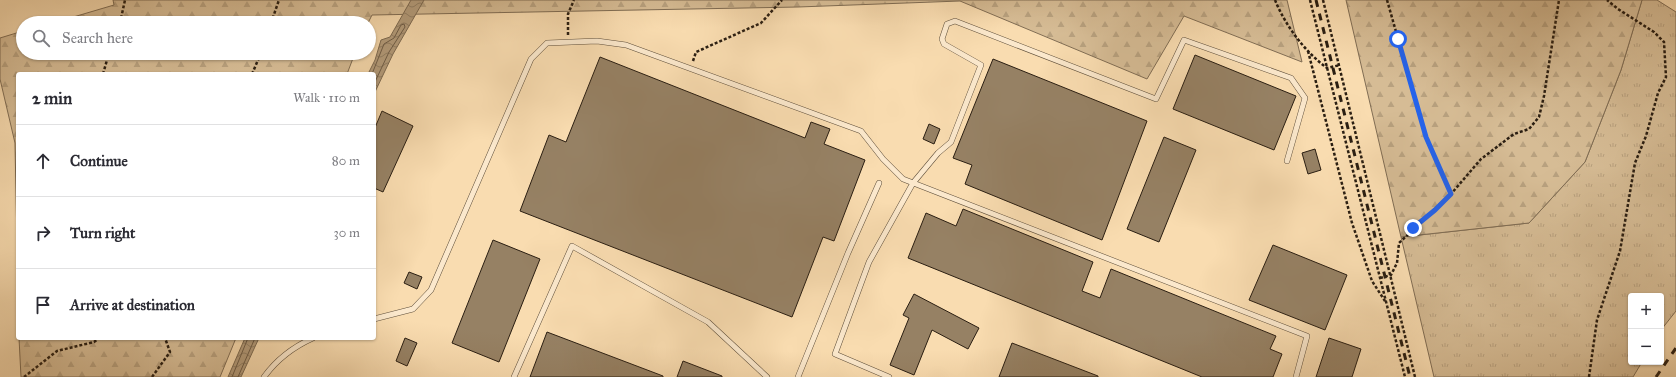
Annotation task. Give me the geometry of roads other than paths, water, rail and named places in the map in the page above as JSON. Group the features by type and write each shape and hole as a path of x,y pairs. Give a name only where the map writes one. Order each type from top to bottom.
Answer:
{"lane":[{"path":"889,377 835,354 869,262 913,183 938,153 951,142 981,65 944,44 942,39 947,24 956,21 1156,99 1184,40 1291,78 1305,98 1287,161"},
{"path":"376,318 413,309 430,290 531,59 547,43 597,40 626,45 861,131 882,159 903,179 1307,336 1296,377"},
{"path":"798,377 848,253 879,183"},
{"path":"514,377 572,246 708,322 767,377"},
{"path":"264,377 275,362 299,344 308,340"}],"water":[{"path":"411,0 424,0 393,54 376,90 376,72 369,72 376,60 381,40 390,37"},
{"path":"244,340 258,340 241,377 228,377"}],"railway":[{"path":"1316,0 1410,377"},
{"path":"1656,377 1676,348"}]}
